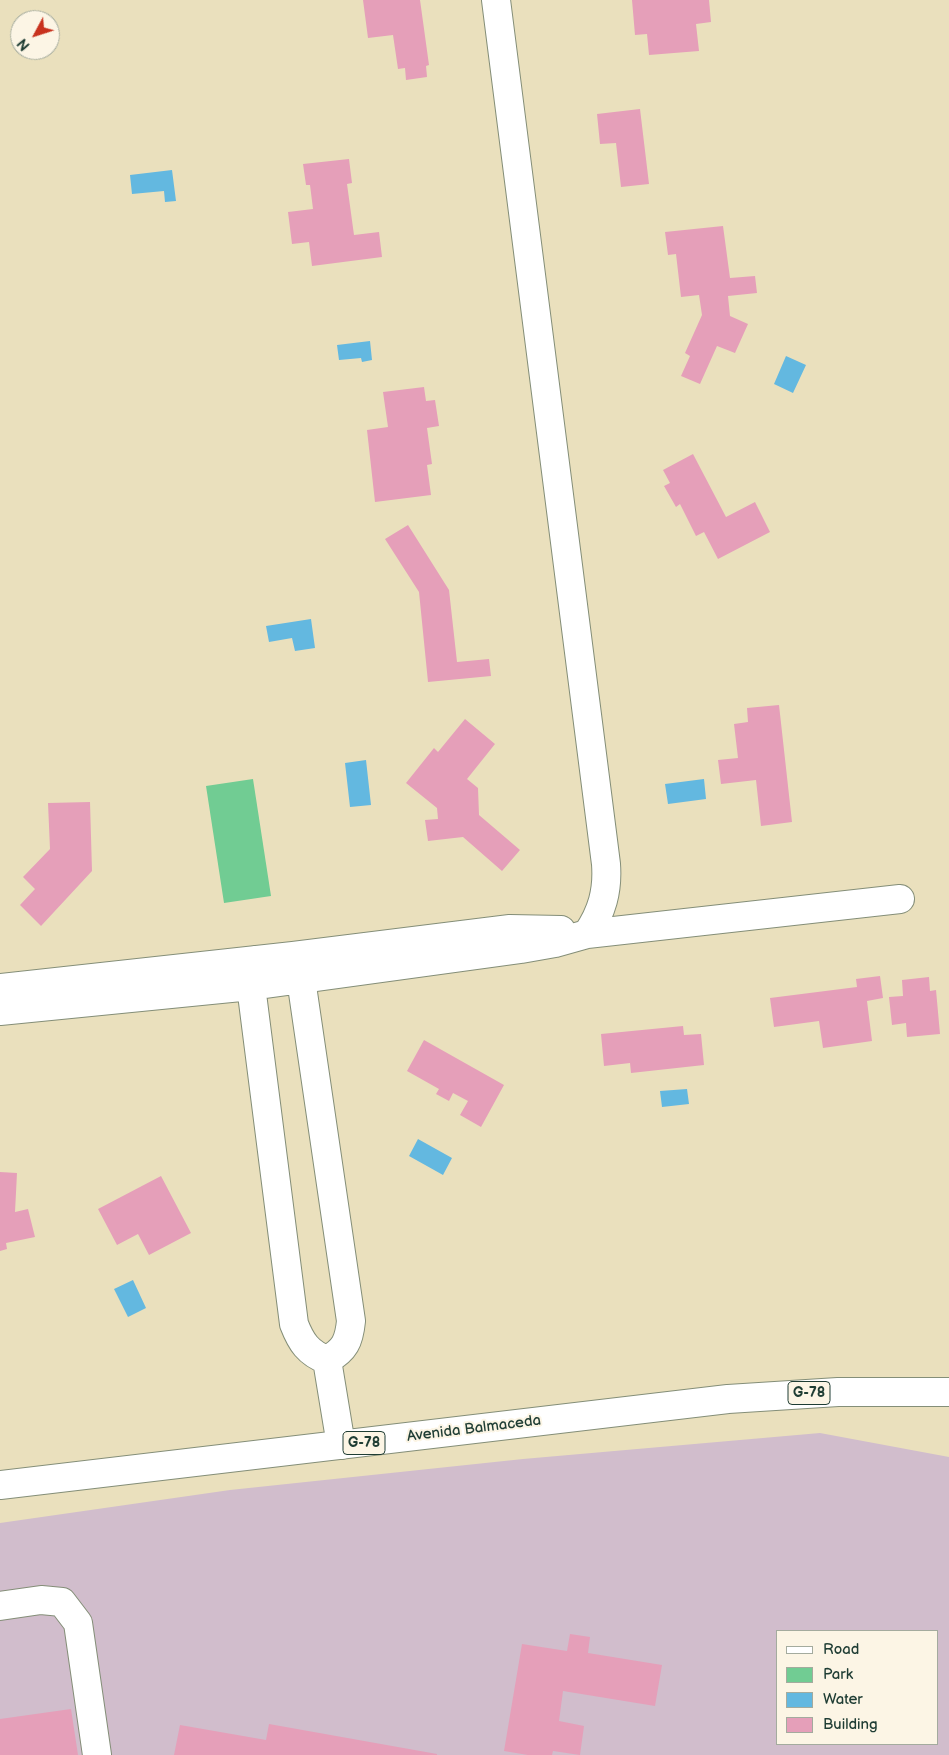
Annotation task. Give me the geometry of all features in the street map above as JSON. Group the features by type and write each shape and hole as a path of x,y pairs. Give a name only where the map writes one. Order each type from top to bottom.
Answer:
{"street":[{"path":"496,0 606,864 605,896 595,923 587,934"},
{"path":"0,1011 41,995 252,973 466,946 555,943 587,934 900,900"},
{"path":"252,973 294,1324 306,1348 314,1355 327,1360 340,1353 346,1346 350,1321 297,967"},
{"path":"0,988 41,995"},
{"path":"327,1360 341,1445"},
{"name":"Avenida Balmaceda","path":"0,1485 728,1399 838,1392 949,1392"},
{"path":"0,1606 41,1600 62,1602 78,1623 97,1755"}],"shaded area":[{"path":"820,1433 949,1457 949,1755 0,1755 0,1523 230,1490 523,1459"}],"green space":[{"path":"253,779 271,896 224,903 206,786"}],"water":[{"path":"172,170 176,201 165,202 164,191 132,194 130,175"},
{"path":"370,341 372,360 362,362 361,358 339,360 337,345"},
{"path":"786,356 806,365 793,393 774,384"},
{"path":"311,619 315,648 295,651 292,638 269,642 266,626"},
{"path":"366,760 371,805 350,807 345,763"},
{"path":"704,779 706,799 668,804 665,784"},
{"path":"687,1089 689,1104 662,1107 660,1091"},
{"path":"418,1139 452,1158 443,1175 409,1156"},
{"path":"133,1280 146,1308 128,1317 114,1289"}],"building":[{"path":"363,0 420,0 429,65 426,66 427,77 406,80 405,68 398,69 393,35 368,38"},
{"path":"632,0 709,0 711,22 696,24 699,51 649,55 647,34 635,35"},
{"path":"640,109 649,184 621,187 616,143 600,144 597,114"},
{"path":"349,159 352,183 347,184 354,235 379,232 382,257 312,266 309,242 292,244 288,212 313,209 310,185 306,185 303,164"},
{"path":"723,226 730,278 755,276 757,293 728,296 730,316 748,324 735,353 717,346 700,384 681,376 690,356 685,353 702,315 699,295 681,297 676,254 668,255 665,232"},
{"path":"424,387 426,401 435,400 439,426 427,428 432,464 427,465 431,495 375,502 367,430 388,427 383,392"},
{"path":"693,454 726,517 755,502 770,532 718,559 704,532 696,536 680,504 676,507 664,486 670,483 663,470"},
{"path":"408,525 449,590 457,662 489,659 491,676 428,682 419,592 385,539"},
{"path":"779,705 792,822 761,826 756,780 721,784 718,760 738,758 734,724 748,722 747,708"},
{"path":"465,719 495,744 467,779 478,788 479,815 520,850 502,871 463,837 428,841 425,820 438,819 437,808 406,783 434,748 438,752"},
{"path":"90,802 92,871 41,926 20,905 35,889 23,877 50,849 48,803"},
{"path":"880,976 883,998 867,1001 872,1041 823,1048 819,1021 774,1027 770,998 857,987 856,979"},
{"path":"929,977 930,991 936,990 940,1034 907,1037 906,1023 892,1025 889,997 903,996 902,980"},
{"path":"683,1026 684,1035 701,1034 704,1065 631,1073 630,1063 604,1066 601,1034"},
{"path":"424,1040 504,1085 481,1127 460,1115 468,1101 453,1093 449,1101 436,1094 439,1089 407,1071"},
{"path":"0,1172 17,1173 15,1212 28,1209 35,1237 6,1243 7,1249 0,1251"},
{"path":"161,1176 191,1233 149,1255 138,1234 117,1245 98,1209"},
{"path":"570,1634 590,1637 588,1653 662,1665 655,1706 563,1691 559,1721 584,1726 580,1755 553,1751 552,1755 528,1755 504,1751 522,1644 567,1651"},
{"path":"71,1709 78,1755 0,1755 0,1719"},
{"path":"269,1724 437,1755 174,1755 180,1725 266,1740"}]}
